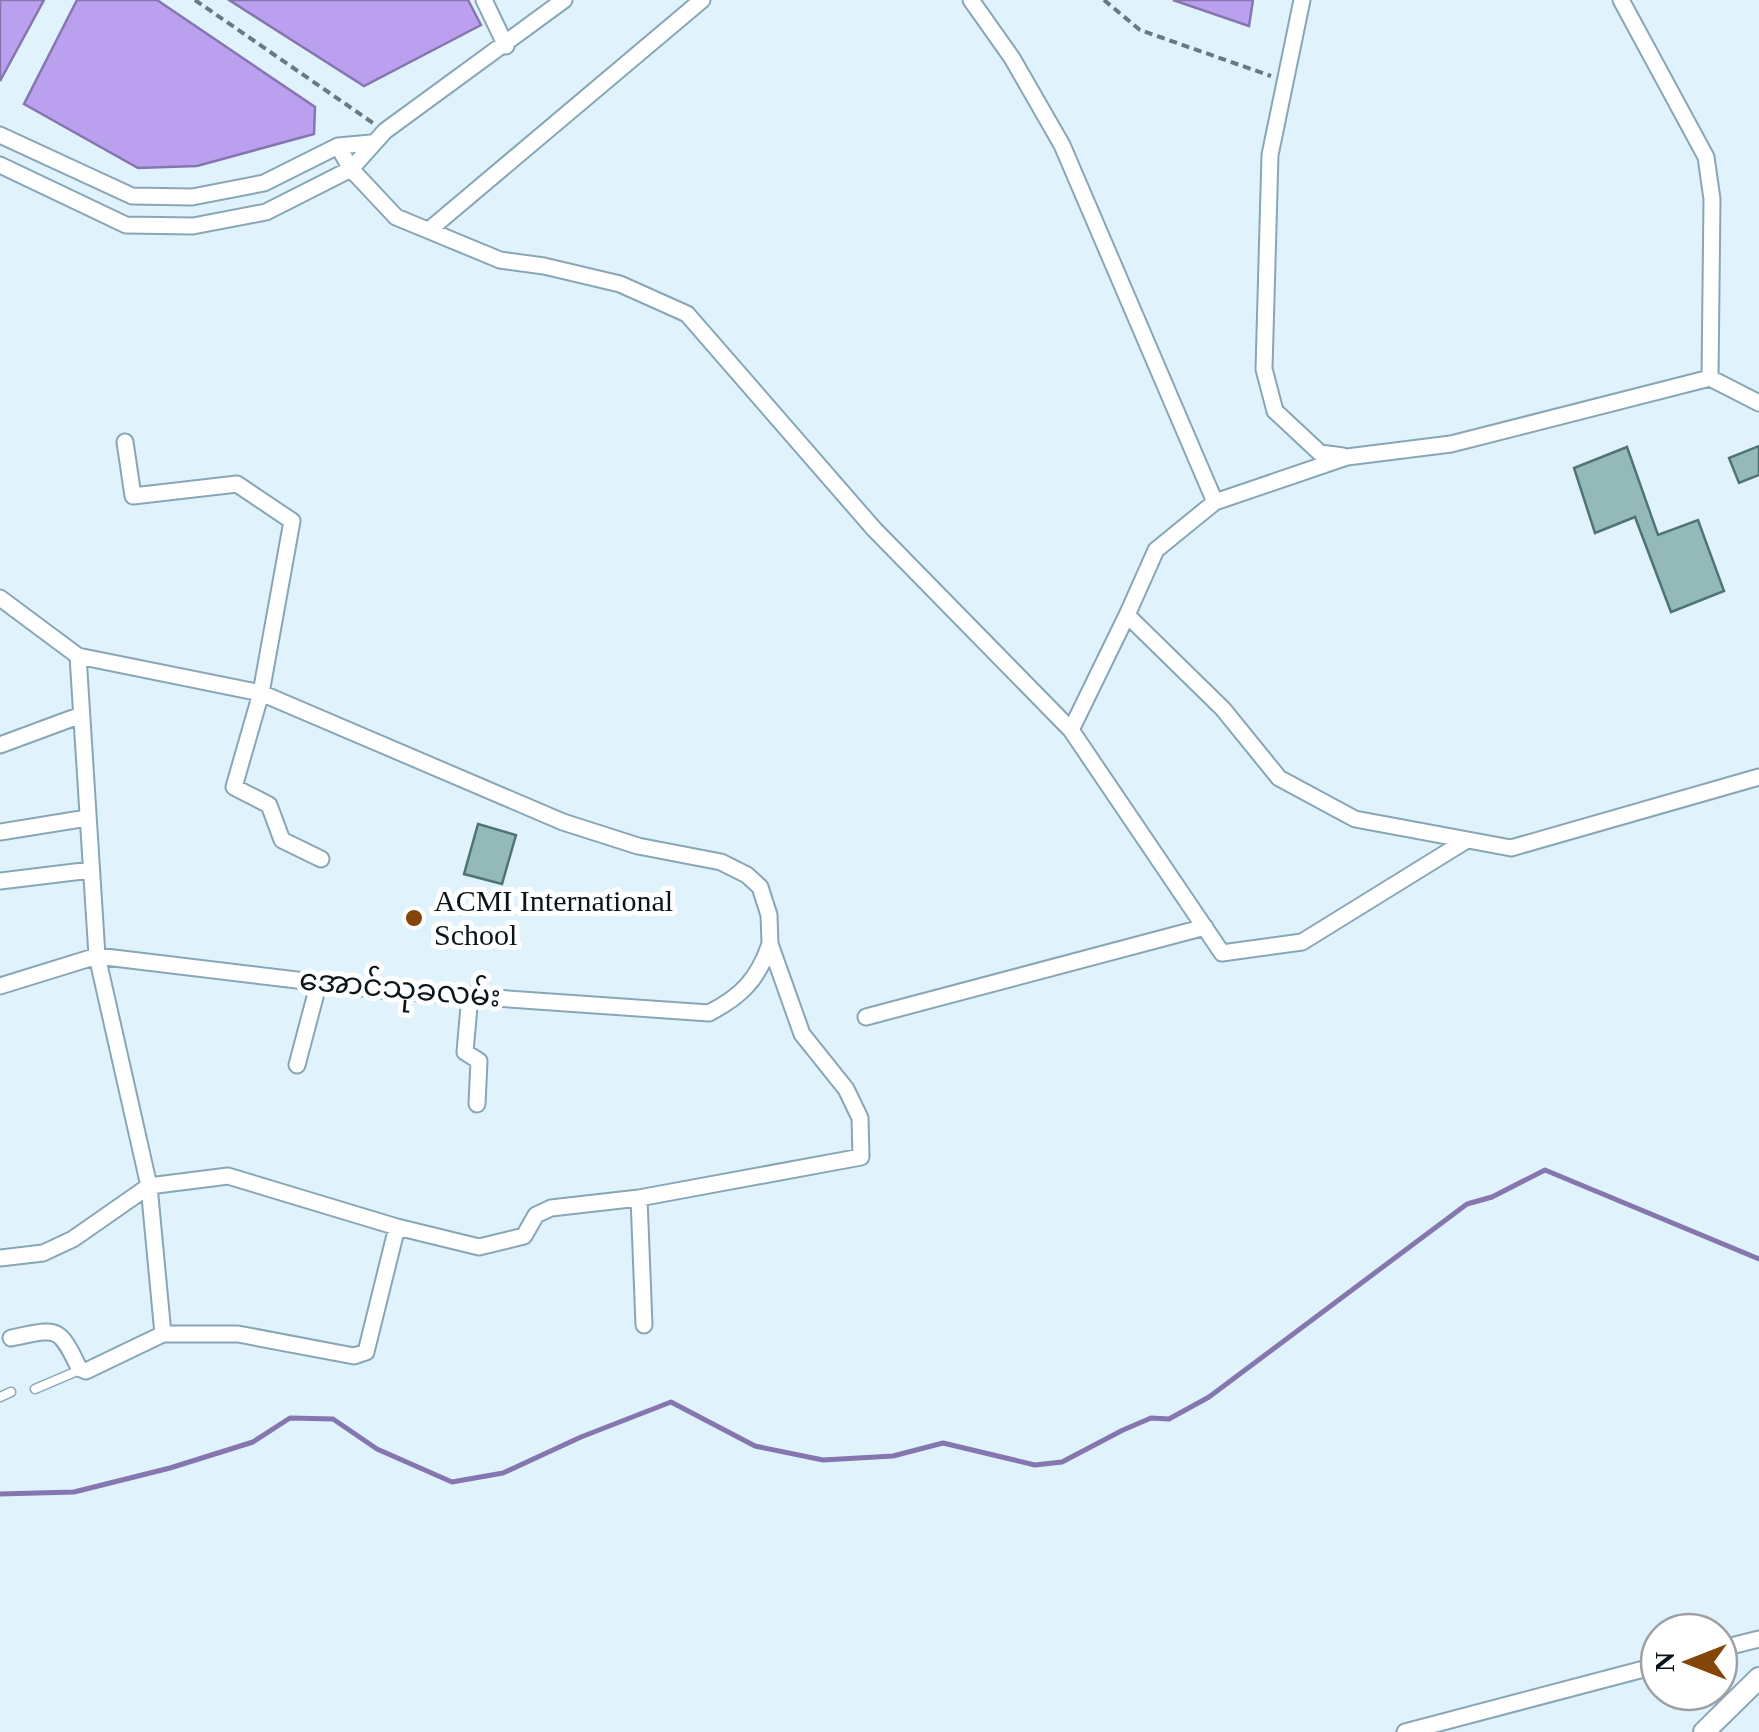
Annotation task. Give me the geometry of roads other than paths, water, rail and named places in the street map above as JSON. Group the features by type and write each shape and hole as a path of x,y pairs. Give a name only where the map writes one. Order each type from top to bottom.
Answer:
{"main road":[{"path":"1704,1732 1759,1678"}],"street":[{"path":"484,0 506,46"},
{"path":"0,165 126,224 193,226 266,212 351,169 370,143 385,131 564,0"},
{"path":"429,230 702,0"},
{"path":"971,0 1022,74 1062,146 1215,502"},
{"path":"1302,0 1270,155 1267,390 1275,411 1320,453 1347,457"},
{"path":"1621,0 1706,157 1712,199 1710,378"},
{"path":"0,135 132,196 192,197 264,183 338,146 370,143"},
{"path":"338,146 351,169 396,217 500,260 620,284 687,314 862,516 1071,730 1222,953 1302,942 1467,840"},
{"path":"1071,730 1156,550 1215,502 1347,457 1451,444 1635,394 1710,378 1759,403"},
{"path":"124,442 133,496 237,484 292,521 261,693 234,787 269,805 282,840 321,858"},
{"path":"0,598 78,656 261,693 563,822 638,846 721,862 760,887 769,914 770,944 802,1034 846,1089 860,1118 861,1157 639,1198 551,1208 536,1215 524,1236 501,1245 479,1247 228,1176 149,1186 43,1253 0,1258"},
{"path":"1127,615 1224,709 1279,778 1354,818 1510,848 1759,777"},
{"path":"78,656 96,956 149,1186 163,1334"},
{"path":"0,744 81,715"},
{"path":"0,832 88,818"},
{"path":"0,881 91,870"},
{"path":"866,1018 1205,927"},
{"name":"အောင်သုခလမ်း","path":"0,986 96,956 320,982 710,1013 735,1000 760,974 770,944"},
{"path":"297,1065 320,982"},
{"path":"470,995 465,1052 479,1061 477,1104"},
{"path":"639,1198 644,1325"},
{"path":"11,1338 54,1330 63,1334 82,1369 163,1334 238,1334 354,1356 366,1352 398,1227"},
{"path":"1404,1732 1639,1670"}],"lane":[{"path":"34,1389 82,1369"},
{"path":"0,1398 11,1392"}],"waterway":[{"path":"0,1494 74,1492 170,1468 253,1442 290,1418 333,1419 377,1449 452,1482 503,1473 671,1402 755,1446 823,1460 893,1456 943,1443 1035,1465 1062,1462 1123,1430 1151,1418 1169,1419 1209,1397 1467,1204 1492,1197 1545,1170 1759,1259"}],"place":[{"name":"ACMI International School","path":"414,918"}]}
